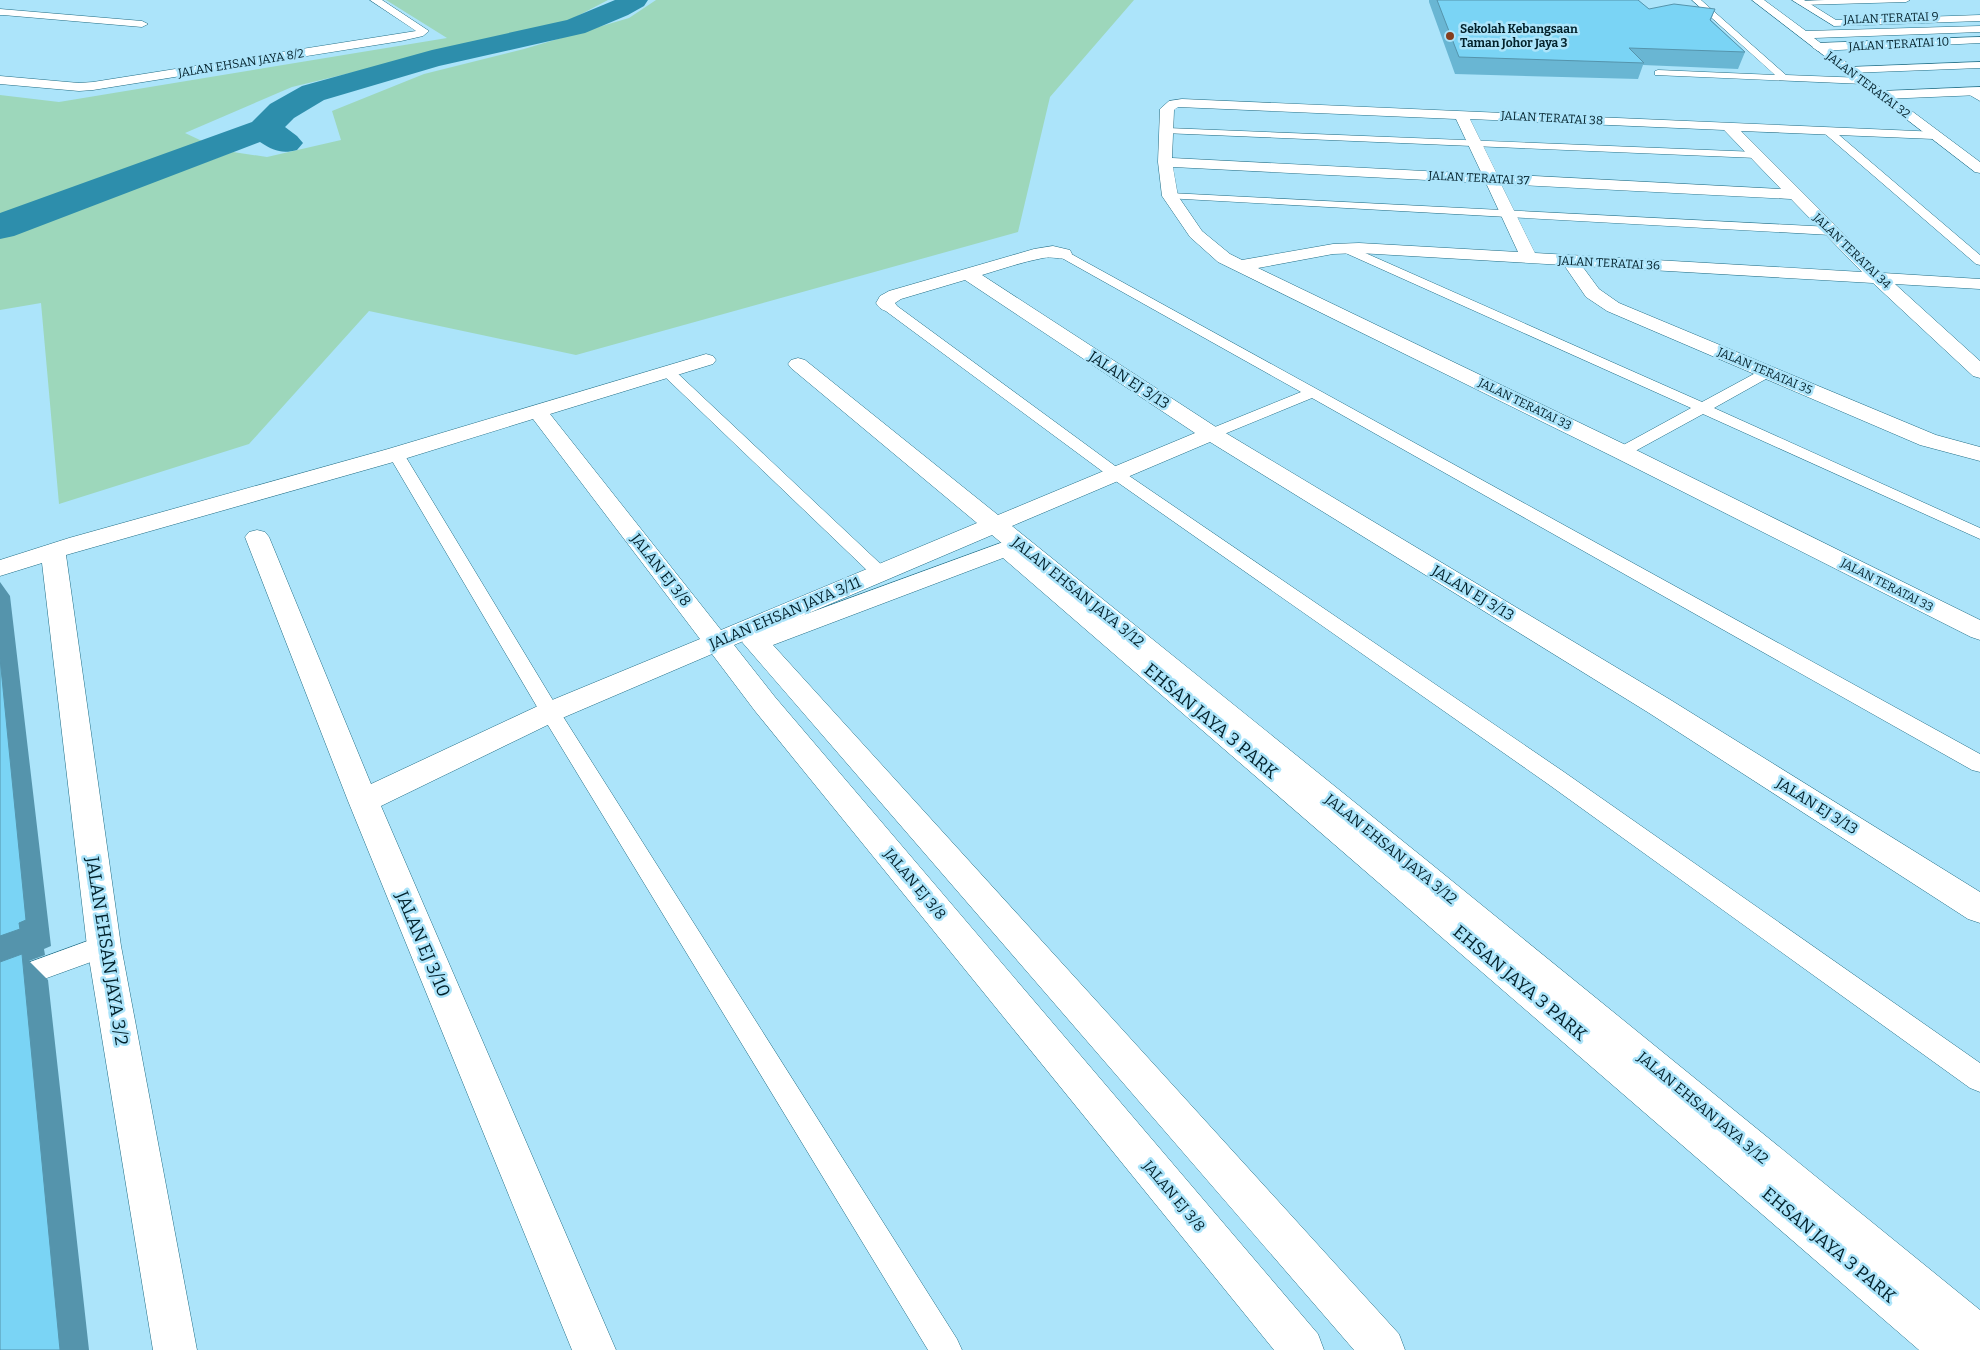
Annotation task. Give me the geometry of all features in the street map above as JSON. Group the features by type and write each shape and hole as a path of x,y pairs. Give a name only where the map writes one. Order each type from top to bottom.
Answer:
{"street":[{"name":"JALAN EHSAN JAYA 8/2","path":"0,80 79,87 94,86 408,37 423,31 375,0"},
{"name":"JALAN TERATAI 32","path":"1757,0 1980,169"},
{"path":"1,12 34,2"},
{"path":"1799,2 1834,23 1980,18"},
{"path":"1,12 142,24"},
{"name":"JALAN TERATAI 9","path":"1802,35 1980,29"},
{"name":"JALAN TERATAI 10","path":"1818,47 1980,40"},
{"path":"1882,95 1977,94"},
{"name":"JALAN TERATAI 38","path":"1170,106 1182,103 1934,135"},
{"name":"JALAN TERATAI 33","path":"1170,106 1167,112 1165,162 1170,196 1196,234 1213,251 1980,631"},
{"path":"1461,114 1530,258"},
{"name":"JALAN TERATAI 34","path":"1728,126 1878,278 1980,372"},
{"name":"JALAN TERATAI 37","path":"1165,162 1793,194"},
{"name":"JALAN TERATAI 36","path":"1240,266 1345,248 1980,284"},
{"path":"888,306 885,303 886,300 894,294 1040,253 1053,251 1064,254"},
{"name":"JALAN TERATAI 35","path":"1570,261 1589,290 1598,299 1928,440 1980,454"},
{"name":"JALAN EJ 3/13","path":"968,274 1211,434 1659,706 1980,909"},
{"path":"0,568 53,551 396,454 706,360"},
{"name":"JALAN EHSAN JAYA 3/12","path":"798,364 1419,872 1980,1338"},
{"name":"JALAN EJ 3/8","path":"537,411 771,712 1302,1350"},
{"name":"JALAN EHSAN JAYA 3/11","path":"363,801 550,712 1211,434"},
{"name":"JALAN EJ 3/10","path":"257,537 363,801 594,1350"},
{"name":"EHSAN JAYA 3 PARK","path":"1383,1350 755,642 1006,548 1953,1350"},
{"name":"JALAN EHSAN JAYA 3/2","path":"53,551 104,946 175,1350"}],"lane":[{"path":"1696,0 1784,78"},
{"path":"1799,2 1906,0"},
{"path":"1849,70 1980,64"},
{"path":"1658,73 1864,81"},
{"path":"1167,130 1758,155"},
{"path":"1828,131 1980,261"},
{"path":"1170,196 1831,231"},
{"path":"1345,248 1980,534"},
{"path":"1064,254 1980,764"},
{"path":"888,306 1116,474 1556,778 1980,1079"},
{"path":"668,372 880,573"},
{"path":"1622,452 1768,372"},
{"path":"1211,434 1312,393"},
{"path":"396,454 550,712 946,1350"},
{"path":"0,984 104,946"}],"green space":[{"path":"386,0 608,0 570,20 292,87 185,133 202,141 0,217 0,95 59,102 447,38"},
{"path":"656,0 1134,0 1050,97 1018,232 576,355 369,311 249,444 59,504 41,303 0,310 0,238 233,152 267,157 341,140 332,111 424,74 524,49 629,18"}],"building":[{"path":"1437,0 1638,0 1649,9 1674,4 1715,9 1710,20 1745,52 1629,48 1644,63 1459,57"},
{"path":"0,658 26,920 19,923 20,929 0,936"},
{"path":"22,954 60,1350 0,1350 0,962"}],"waterway":[{"path":"264,129 282,111 313,93 432,59 575,27 635,0"},
{"path":"0,227 264,129"},
{"path":"264,129 285,143"}],"place":[{"name":"Sekolah Kebangsaan Taman Johor Jaya 3","path":"1450,36"}]}
